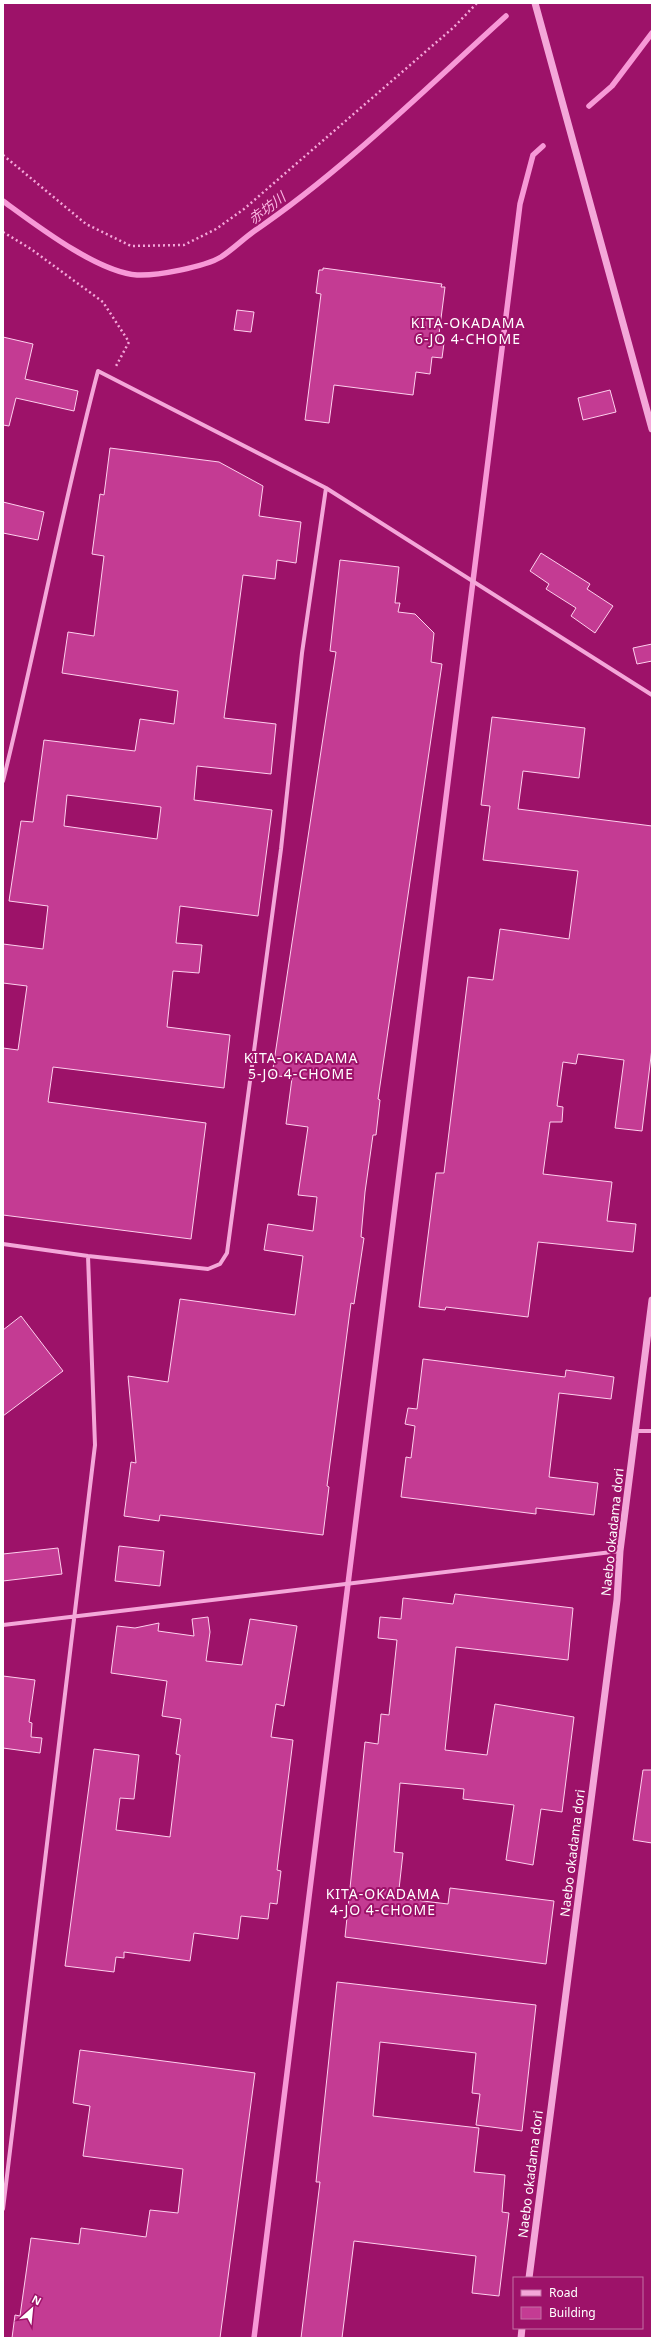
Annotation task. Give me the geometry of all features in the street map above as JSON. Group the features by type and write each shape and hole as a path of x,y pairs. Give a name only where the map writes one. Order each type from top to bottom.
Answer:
{"street":[{"path":"535,3 652,429"},
{"path":"3,781 21,711 76,456 98,371 326,488 652,695"},
{"path":"3,1244 88,1256 208,1269 220,1264 227,1254 281,849 302,653 326,488"},
{"path":"3,2209 95,1445 88,1256"},
{"name":"Naebo okadama dori","path":"529,2277 617,1600 620,1551 652,1300"},
{"path":"636,1431 652,1431"},
{"path":"3,1625 74,1618 620,1551"}],"path":[{"path":"3,156 86,224 131,246 184,245 216,229 244,209 454,27 477,3"},
{"path":"3,232 31,249 103,302 129,342 111,378"}],"building":[{"path":"323,268 442,284 441,287 445,287 438,342 444,343 442,358 432,357 430,374 416,372 413,395 334,385 329,423 305,420 321,294 316,293 319,270 323,270"},
{"path":"237,310 254,312 251,332 234,330"},
{"path":"3,337 33,344 25,379 78,391 74,411 16,398 9,426 3,425"},
{"path":"610,390 616,412 583,420 578,398"},
{"path":"110,448 219,462 263,486 259,516 301,522 296,563 277,560 275,579 243,575 224,718 276,724 271,774 197,766 194,800 272,810 258,916 180,906 176,943 202,945 199,973 173,971 167,1027 230,1035 224,1088 53,1067 48,1102 206,1123 191,1239 3,1215 3,1048 18,1050 27,986 3,983 3,944 43,949 48,906 9,901 21,821 33,822 44,740 135,751 140,719 174,724 178,691 62,673 68,632 94,636 104,556 92,554 100,494 104,495","holes":["67,795 161,807 157,839 64,826"]},
{"path":"3,502 44,512 38,540 3,533"},
{"path":"541,553 590,584 587,589 613,606 595,633 571,616 576,608 546,589 549,584 530,571"},
{"path":"340,560 399,567 395,603 400,603 398,612 415,614 434,633 431,662 442,664 378,1099 380,1100 376,1135 373,1135 365,1192 361,1237 364,1238 354,1304 351,1303 327,1486 329,1487 323,1535 160,1515 159,1521 124,1516 131,1462 136,1463 128,1376 168,1382 180,1299 295,1315 303,1256 264,1250 268,1224 313,1231 317,1197 298,1195 308,1127 286,1124 292,1078 272,1075 336,652 330,651"},
{"path":"652,644 652,661 637,664 633,648"},
{"path":"492,717 585,728 579,778 523,771 518,809 652,826 652,1048 642,1131 615,1128 624,1060 578,1054 576,1064 563,1062 557,1106 563,1107 562,1122 550,1122 543,1174 612,1182 607,1221 636,1224 633,1252 538,1242 528,1317 446,1307 445,1310 419,1307 436,1173 444,1173 468,977 493,980 500,929 569,939 578,871 483,860 490,806 481,805"},
{"path":"21,1316 63,1371 3,1416 3,1330"},
{"path":"423,1359 565,1377 566,1370 614,1377 611,1399 559,1393 549,1477 598,1483 594,1515 536,1508 536,1514 401,1497 406,1457 411,1458 415,1426 405,1424 408,1408 417,1409"},
{"path":"119,1546 164,1551 160,1586 115,1581"},
{"path":"58,1548 62,1574 3,1581 3,1554"},
{"path":"455,1594 573,1608 568,1660 456,1647 445,1750 487,1755 495,1704 574,1717 562,1812 541,1809 533,1865 506,1860 514,1805 463,1799 464,1789 400,1783 394,1852 403,1853 398,1898 448,1904 450,1888 554,1901 546,1964 345,1937 365,1742 378,1744 381,1714 389,1715 397,1640 378,1638 380,1617 401,1619 403,1598 453,1604"},
{"path":"208,1617 210,1632 206,1661 242,1665 250,1619 297,1626 284,1706 276,1704 271,1737 293,1740 277,1870 281,1871 277,1904 270,1903 268,1919 241,1916 238,1939 194,1933 190,1961 124,1952 124,1958 116,1957 114,1972 65,1966 94,1749 139,1755 134,1799 120,1798 116,1830 170,1837 180,1755 176,1754 181,1719 162,1716 167,1681 111,1673 117,1626 135,1628 159,1623 158,1631 194,1636 192,1619"},
{"path":"3,1676 35,1680 29,1722 32,1723 31,1737 42,1738 40,1753 3,1748"},
{"path":"643,1770 652,1770 652,1843 633,1840"},
{"path":"337,1982 536,2005 522,2131 476,2125 480,2094 472,2093 476,2053 380,2042 373,2116 479,2128 474,2172 505,2175 502,2212 509,2213 499,2296 472,2293 476,2256 354,2241 342,2338 301,2338 320,2182 316,2182"},
{"path":"80,2050 255,2073 220,2338 12,2338 15,2315 20,2316 31,2238 79,2244 81,2228 146,2237 150,2210 178,2213 183,2169 83,2156 90,2106 73,2103"}],"waterway":[{"name":"赤坊川","path":"3,201 67,246 104,266 121,272 137,275 156,274 180,270 213,261 221,257 287,208 351,156 414,101 506,16"},
{"path":"589,106 612,86 652,33"},
{"path":"254,2338 520,204 533,155 543,146"}],"district":[{"name":"KITA-OKADAMA 6-JO 4-CHOME","path":"468,332"},
{"name":"KITA-OKADAMA 5-JO 4-CHOME","path":"301,1066"},
{"name":"KITA-OKADAMA 4-JO 4-CHOME","path":"383,1902"}]}
